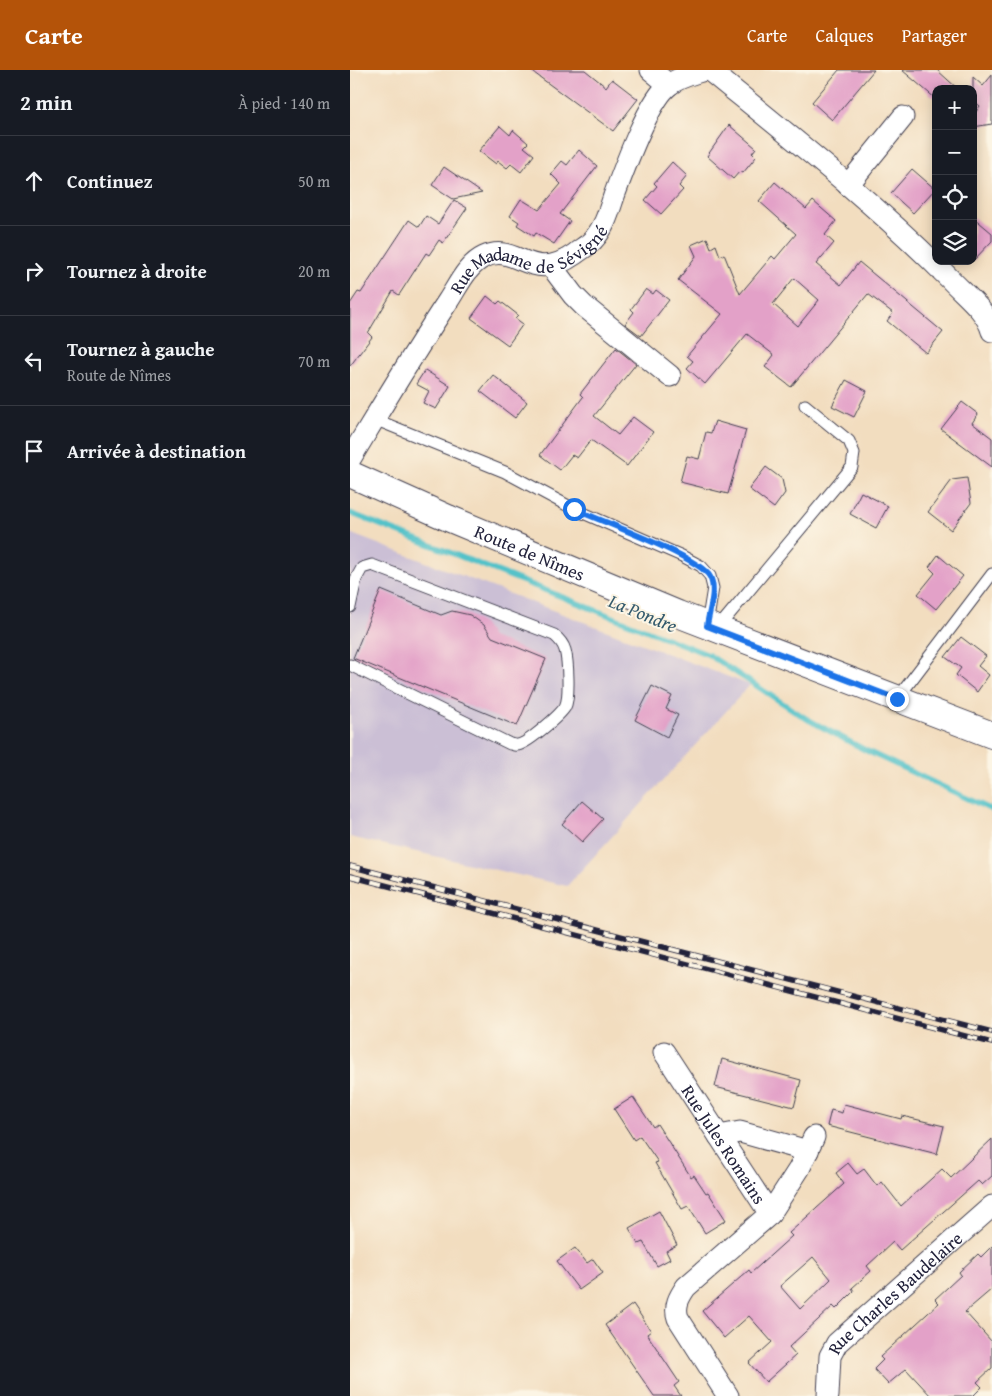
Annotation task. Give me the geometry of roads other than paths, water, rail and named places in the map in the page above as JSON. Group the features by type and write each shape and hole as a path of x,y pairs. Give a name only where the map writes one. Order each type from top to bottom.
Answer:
{"street":[{"path":"651,70 669,85"},
{"name":"Rue Madame de Sévigné","path":"350,459 473,264 484,257 502,253 535,266 552,267 593,241 604,226 632,148 658,99 669,85 686,76 704,70"},
{"path":"708,70 848,185 933,262 986,316 991,326"},
{"path":"848,185 903,117"},
{"path":"552,267 573,295 584,306 670,376"},
{"name":"Route de Nîmes","path":"350,474 448,518 712,627 992,735"},
{"name":"Rue Jules Romains","path":"664,1052 770,1214 686,1287 677,1303 678,1318 728,1396"},
{"path":"719,1136 740,1132 811,1144 786,1190 770,1214"},
{"name":"Rue Charles Baudelaire","path":"828,1396 830,1356 837,1343 992,1206"}],"lane":[{"path":"712,627 852,467 854,453 849,441 805,404"},
{"path":"374,419 505,472 574,509 701,566 710,576 713,588 712,627"},
{"path":"350,665 510,744 517,745 524,742 560,714 568,696 566,652 562,641 554,635 372,565 362,568 356,579 351,600"},
{"path":"897,699 992,574"}],"waterway":[{"name":"La Pondre","path":"350,513 709,655 807,719 867,751 992,810"}],"railway":[{"path":"350,866 992,1032"},
{"path":"350,876 992,1043"}]}
